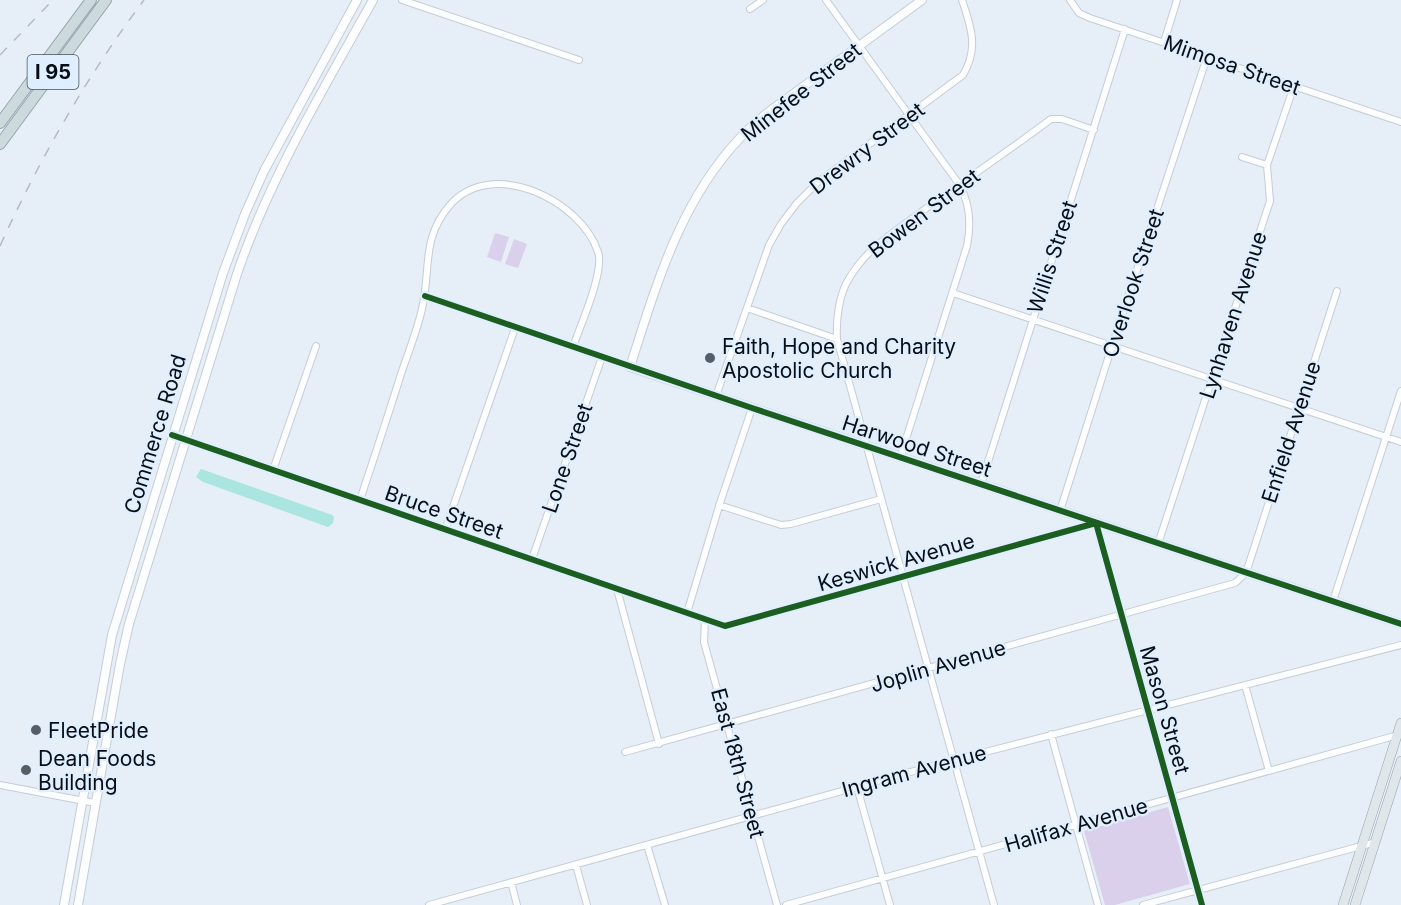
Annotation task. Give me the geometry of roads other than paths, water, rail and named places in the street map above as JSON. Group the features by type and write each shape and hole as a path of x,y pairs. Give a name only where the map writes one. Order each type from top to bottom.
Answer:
{"highway":[{"name":"I 95","path":"0,123 91,0"},
{"name":"I 95","path":"0,144 106,0"}],"main road":[{"name":"Commerce Road","path":"64,905 112,635 223,273 244,214 274,152 357,0"},
{"name":"Commerce Road","path":"78,905 129,624 237,274 255,225 285,159 373,0"},
{"name":"Minefee Street","path":"630,367 667,255 708,177 754,123 922,0"},
{"name":"Harwood Street","path":"630,367 1401,624"},
{"path":"1343,905 1399,736 1401,723"},
{"path":"1355,905 1401,761"}],"street":[{"path":"402,0 579,60"},
{"path":"750,9 764,0"},
{"path":"826,0 959,184 967,200 969,237 900,458"},
{"name":"Drewry Street","path":"716,396 770,245 781,224 797,203 828,174 963,75 972,55 974,39 962,0"},
{"name":"Mimosa Street","path":"1070,0 1084,15 1401,122"},
{"path":"1164,42 1177,0"},
{"name":"Willis Street","path":"981,484 1125,29"},
{"name":"Overlook Street","path":"1060,511 1207,57"},
{"name":"Lynhaven Avenue","path":"1158,544 1270,201 1268,165 1294,86"},
{"name":"Bowen Street","path":"994,905 837,339 843,292 859,263 881,241 1051,119 1062,119 1094,129"},
{"path":"1242,157 1268,165"},
{"path":"360,500 422,310 430,238 438,220 463,192 494,183 512,184 543,195 562,207 590,236 599,252 600,270 573,347"},
{"name":"Enfield Avenue","path":"1246,573 1337,291"},
{"path":"953,293 1401,442"},
{"name":"Harwood Street","path":"425,296 630,367"},
{"path":"747,308 837,339"},
{"path":"445,530 515,328"},
{"path":"273,470 316,346"},
{"name":"Lone Street","path":"532,559 602,357"},
{"path":"1333,601 1401,391"},
{"path":"687,613 719,505 752,408"},
{"name":"Bruce Street","path":"172,435 705,620"},
{"path":"719,505 781,525 881,499"},
{"name":"Keswick Avenue","path":"705,620 728,626 1096,523"},
{"name":"Mason Street","path":"1096,523 1202,905"},
{"name":"Joplin Avenue","path":"626,752 1235,583 1246,573"},
{"path":"617,589 658,744"},
{"name":"East 18th Street","path":"705,620 704,642 777,905"},
{"name":"Ingram Avenue","path":"429,905 1051,734 1400,645"},
{"path":"1245,685 1269,771"},
{"path":"1051,734 1098,905"},
{"name":"Halifax Avenue","path":"786,905 1399,736"},
{"path":"0,785 95,803"},
{"path":"857,787 890,905"},
{"path":"1143,905 1376,841"},
{"path":"647,845 665,905"},
{"path":"576,866 587,905"},
{"path":"511,882 517,905"}],"railway":[{"path":"0,55 53,0"},
{"path":"0,246 65,119 103,58 144,0"}],"place":[{"name":"Faith, Hope and Charity Apostolic Church","path":"710,358"},
{"name":"FleetPride","path":"36,730"},
{"name":"Dean Foods Building","path":"26,770"}]}
